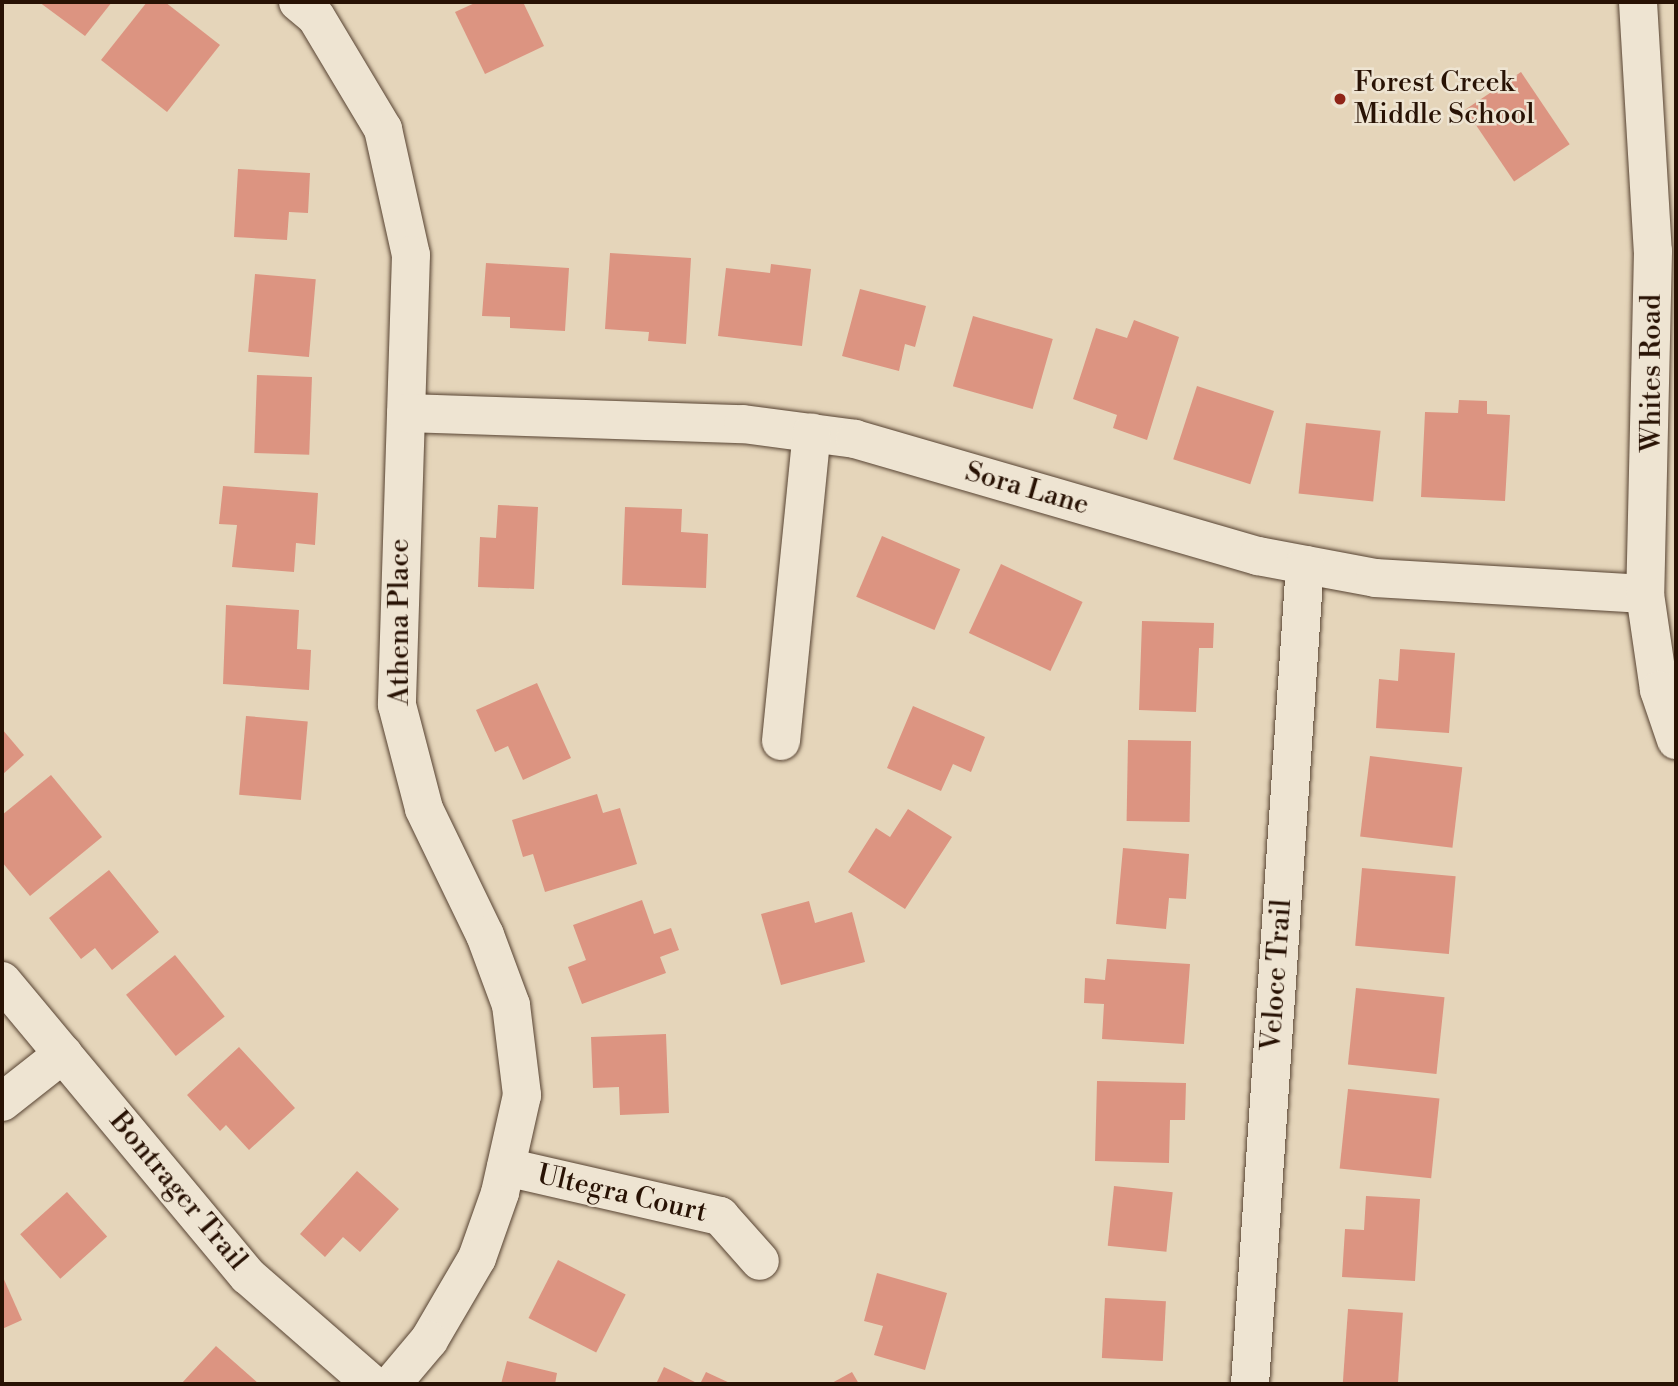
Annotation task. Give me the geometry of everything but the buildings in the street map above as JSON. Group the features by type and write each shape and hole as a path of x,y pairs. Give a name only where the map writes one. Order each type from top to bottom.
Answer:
{"street":[{"name":"Athena Place","path":"298,2 316,17 383,129 411,254 397,705 424,809 485,934 511,1005 522,1095 506,1167 477,1258 429,1340 392,1384"},
{"name":"Whites Road","path":"1638,2 1653,251 1645,594 1659,690 1676,740"},
{"name":"Sora Lane","path":"405,413 743,424 855,439 1305,565 1375,578 1645,594"},
{"path":"781,741 812,433"},
{"name":"Veloce Trail","path":"1250,1384 1305,565"},
{"name":"Bontrager Trail","path":"2,981 248,1276 372,1384"},
{"path":"2,1102 63,1054"},
{"name":"Ultegra Court","path":"506,1167 720,1216 760,1261"}],"place":[{"name":"Forest Creek Middle School","path":"1340,99"}]}
